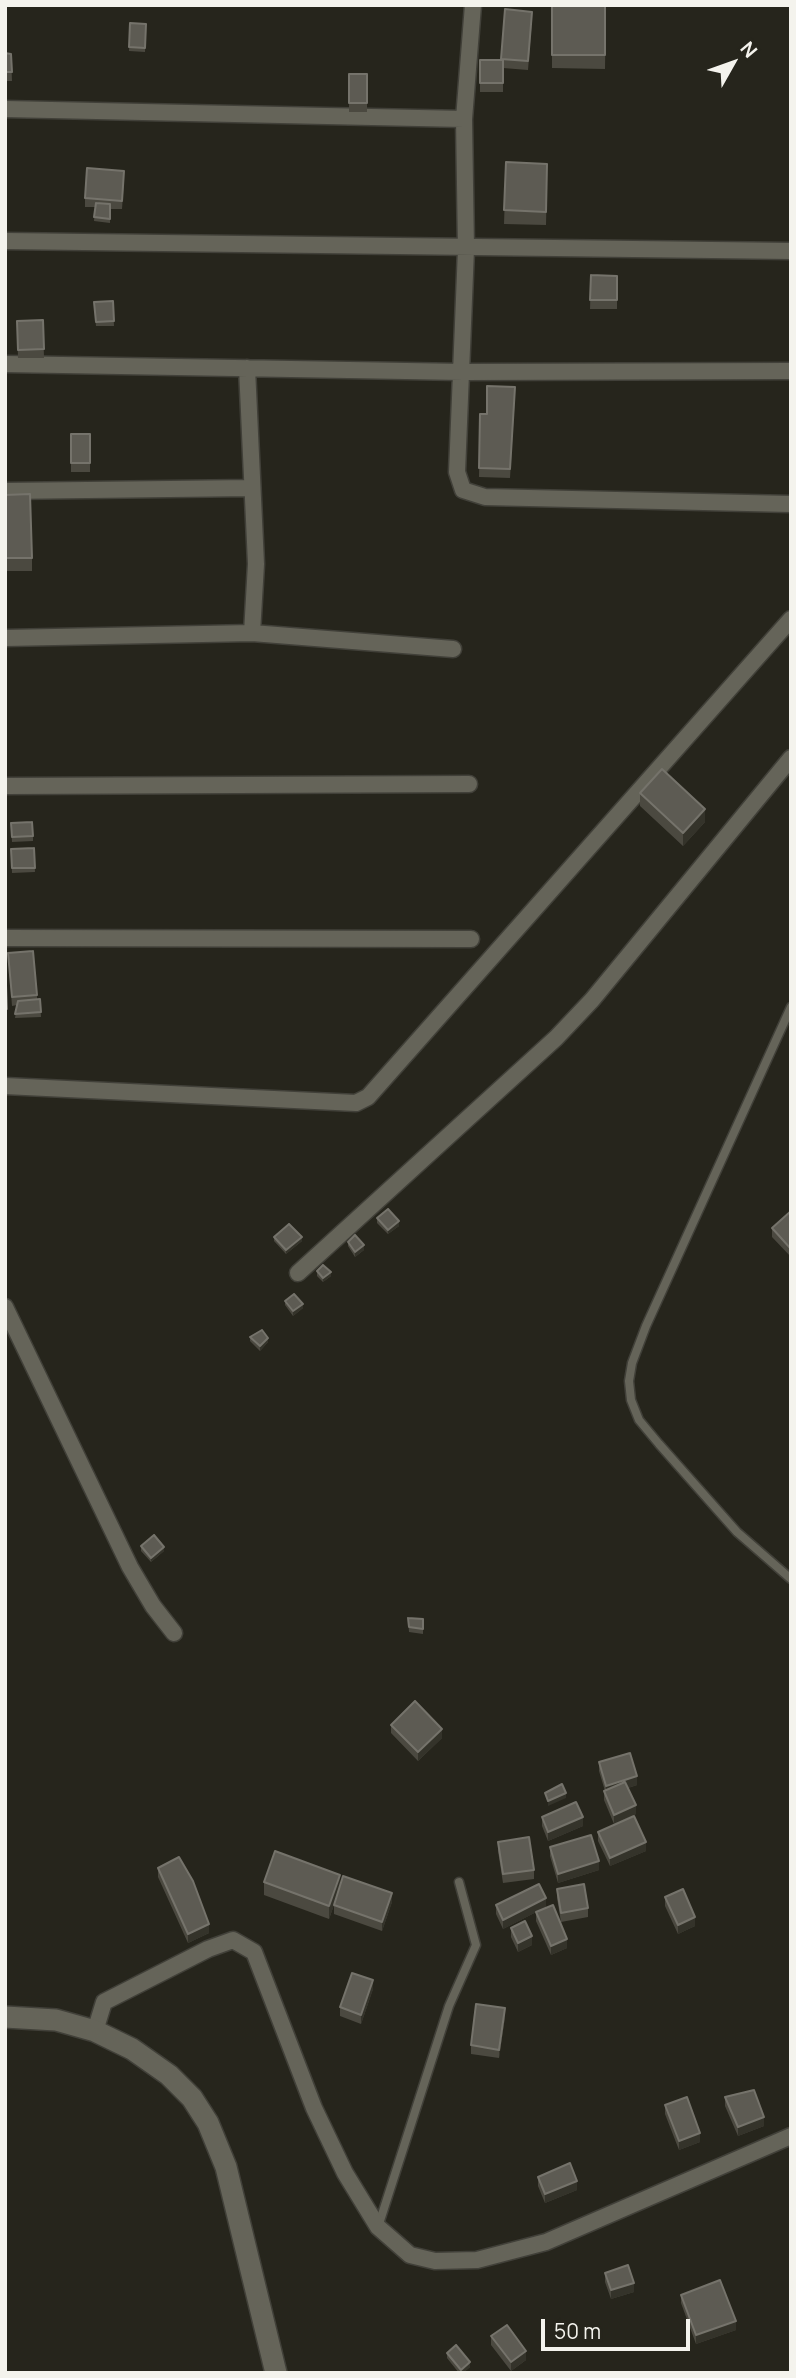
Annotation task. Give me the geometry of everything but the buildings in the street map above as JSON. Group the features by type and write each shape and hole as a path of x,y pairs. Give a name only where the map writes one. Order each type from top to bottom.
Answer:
{"street":[{"path":"473,5 464,118 466,249 457,472 463,490 485,497 791,504"},
{"path":"5,109 464,118"},
{"path":"5,241 466,249 791,251"},
{"path":"5,364 463,372 791,372"},
{"path":"247,368 256,564 252,633"},
{"path":"5,491 251,488"},
{"path":"5,1086 356,1103 368,1097 791,619"},
{"path":"5,638 252,633 453,649"},
{"path":"298,1273 556,1038 592,1000 791,758"},
{"path":"5,786 469,784"},
{"path":"5,938 471,939"},
{"path":"5,1307 130,1567 153,1606 174,1633"},
{"path":"95,2031 104,2003 208,1949 233,1940 254,1952 314,2108 345,2173 378,2227 410,2255 435,2261 477,2260 546,2242 791,2136"},
{"path":"5,2017 55,2020 95,2031 132,2049 169,2075 192,2098 208,2123 226,2167 276,2373"}],"lane":[{"path":"791,1007 646,1326 632,1363 629,1381 631,1400 639,1420 737,1532 791,1579"},
{"path":"378,2227 449,2006 476,1945 459,1882"}]}
